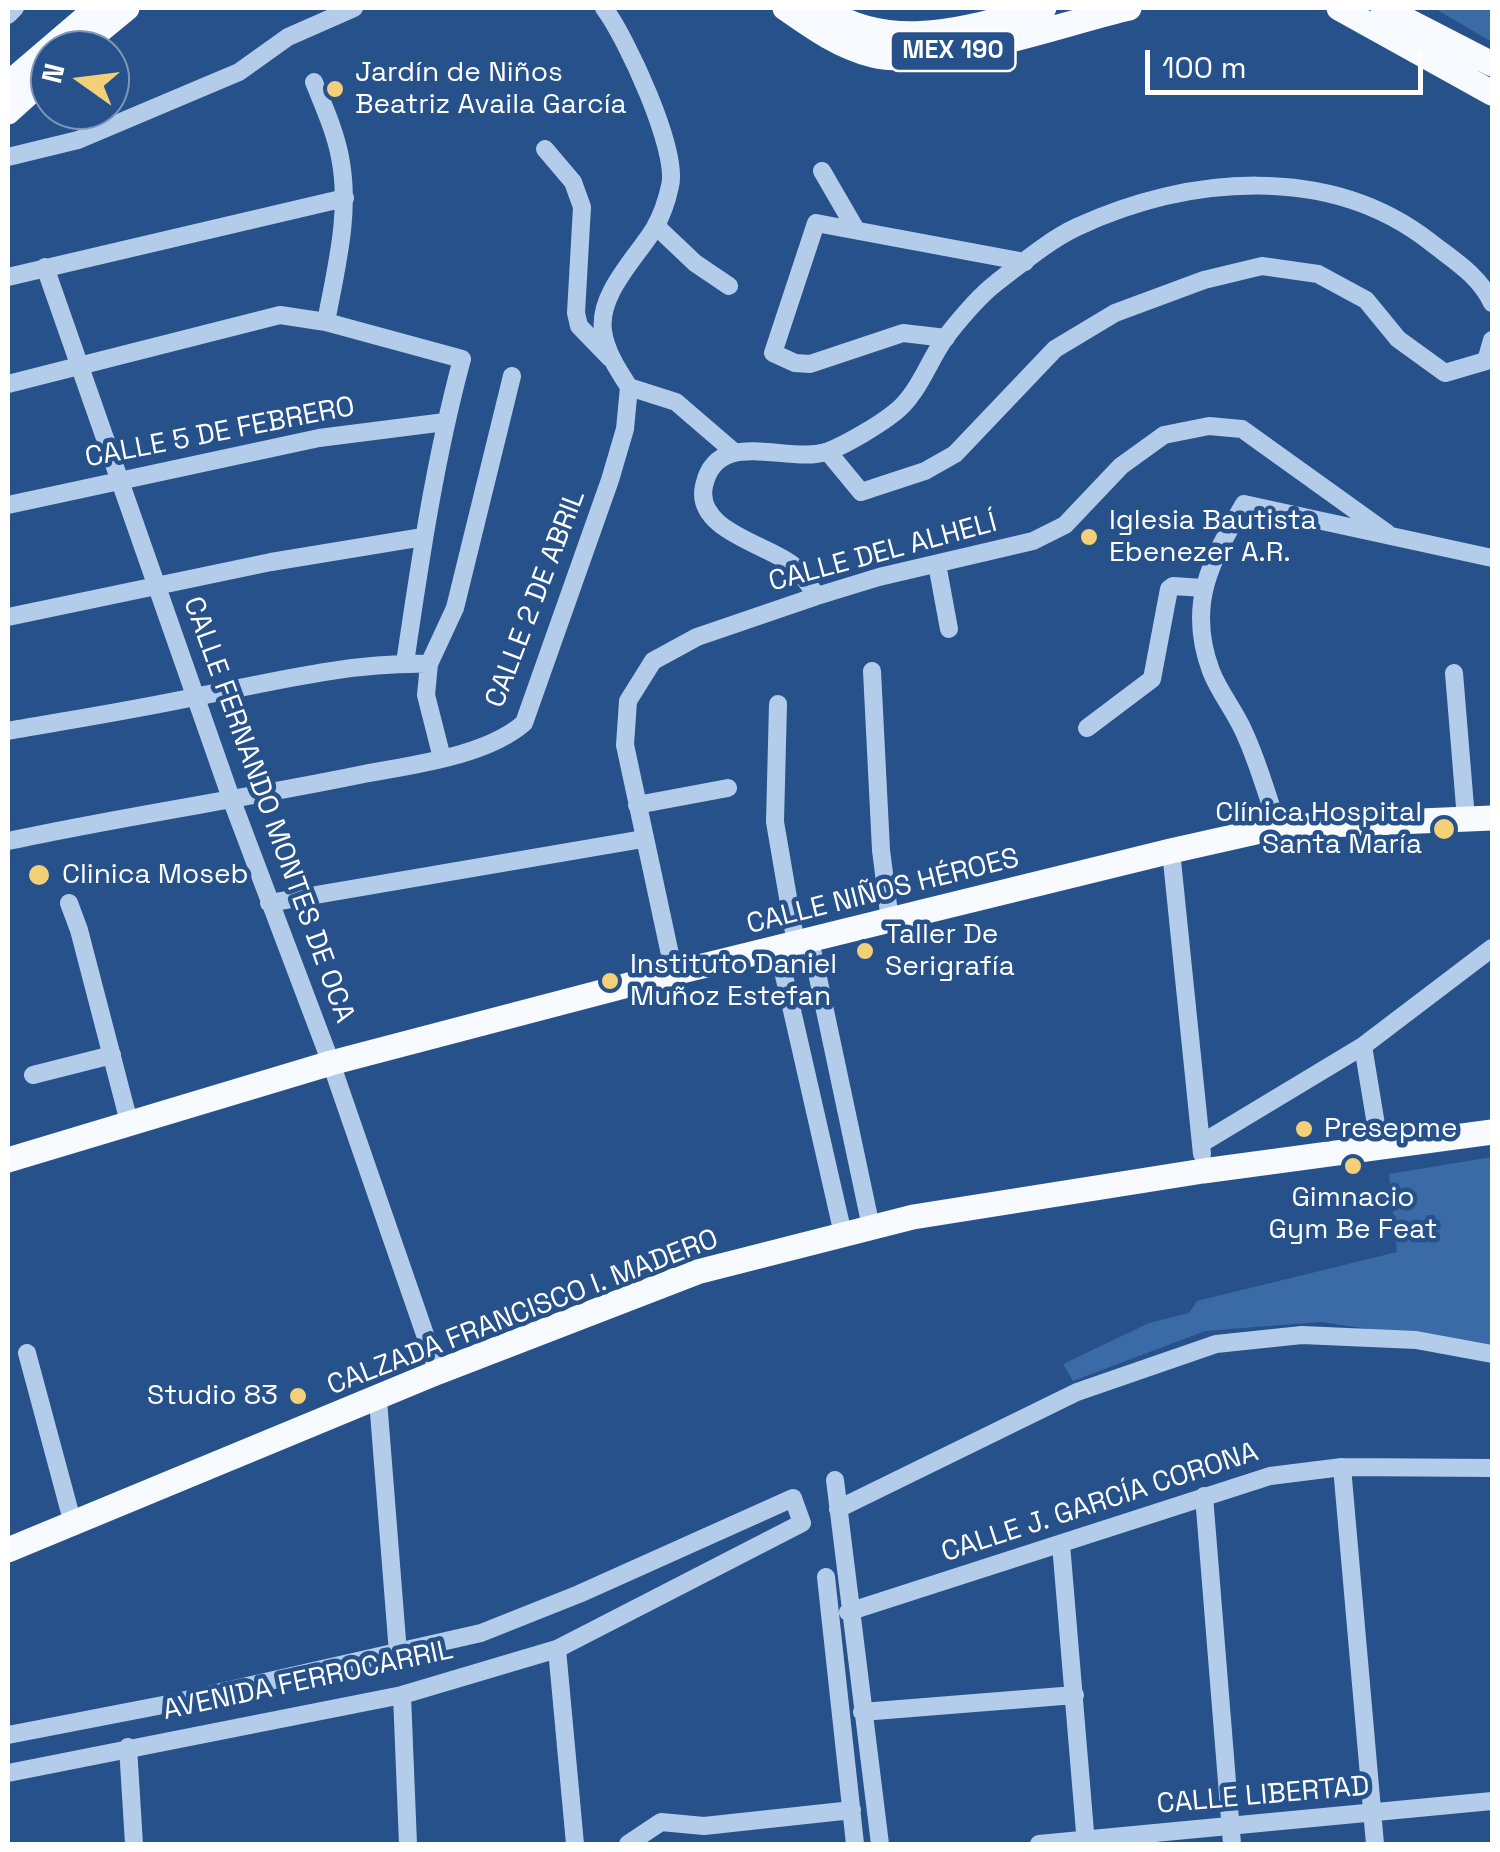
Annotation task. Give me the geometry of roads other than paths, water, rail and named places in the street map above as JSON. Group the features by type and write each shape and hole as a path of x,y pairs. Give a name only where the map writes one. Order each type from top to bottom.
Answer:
{"main road":[{"path":"8,84 97,8"},
{"path":"100,30 127,8"},
{"name":"MEX 190","path":"785,8 836,42 875,56 909,58 977,48 1129,8"},
{"name":"MEX 190","path":"822,8 868,29 908,35 951,33 1044,8"},
{"path":"1339,8 1492,92"},
{"path":"1384,8 1492,64"},
{"path":"8,112 30,92"},
{"name":"CALLE NIÑOS HÉROES","path":"8,1160 331,1063 674,973 1171,851 1278,827 1492,818"},
{"name":"CALZADA FRANCISCO I. MADERO","path":"8,1550 438,1372 697,1272 913,1217 1202,1171 1492,1132"}],"street":[{"path":"8,15 15,8"},
{"path":"8,157 78,140 222,80 240,72 288,37 354,8"},
{"path":"604,8 665,134 672,170 671,185 656,226 619,279 605,312 602,330 612,361"},
{"path":"314,82 340,157 345,198 339,258 326,322"},
{"path":"545,148 573,182 582,207 576,312 580,326 612,361 629,387 676,402 733,451 797,455 828,452 896,412 946,338 992,286 1074,228 1165,194 1256,184 1344,195 1414,229 1483,283 1492,303"},
{"path":"822,172 855,228"},
{"path":"8,277 345,198"},
{"path":"946,338 902,333 810,364 794,364 773,352 816,222 1025,262"},
{"path":"656,226 695,263 729,286"},
{"path":"828,452 861,492 925,471 955,454 1055,350 1100,322 1204,280 1262,266 1318,274 1366,300 1398,339 1445,372 1486,360 1492,340"},
{"name":"CALLE FERNANDO MONTES DE OCA","path":"44,267 438,1372"},
{"path":"8,384 280,316 326,322 462,358 423,536 405,663"},
{"path":"442,758 426,696 429,664 455,608 512,376"},
{"name":"CALLE 2 DE ABRIL","path":"8,841 74,826 232,802 442,758 508,737 524,722 610,480 624,429 629,387"},
{"name":"CALLE 5 DE FEBRERO","path":"8,505 318,438 445,422"},
{"name":"CALLE DEL ALHELÍ","path":"674,973 626,745 628,701 653,661 697,637 817,596 1033,541 1065,525 1121,466 1164,435 1209,426 1242,429 1387,534"},
{"path":"733,451 714,464 703,488 707,508 726,530 792,565 817,596"},
{"path":"1278,827 1244,732 1212,673 1201,636 1202,588 1210,561 1244,504 1492,558"},
{"path":"8,617 271,562 423,536"},
{"path":"937,564 949,629"},
{"path":"1087,728 1152,679 1169,589 1202,588"},
{"path":"8,732 267,680 405,663 429,664"},
{"path":"872,671 881,850 890,921"},
{"path":"1454,672 1466,818"},
{"path":"778,704 776,822 844,1234"},
{"path":"637,805 728,788"},
{"path":"269,904 644,839"},
{"path":"1171,851 1202,1171"},
{"path":"68,903 79,930 129,1122"},
{"path":"795,944 872,1226"},
{"path":"1202,1143 1363,1046 1492,948"},
{"path":"1363,1046 1380,1149"},
{"path":"33,1075 112,1055"},
{"path":"838,1508 1077,1392 1216,1344 1302,1335 1416,1340 1492,1354"},
{"path":"27,1352 73,1524"},
{"path":"8,1736 398,1652 378,1400"},
{"path":"1342,1466 1375,1844"},
{"name":"CALLE J. GARCÍA CORONA","path":"848,1612 1270,1476 1342,1466 1492,1468"},
{"path":"1492,1468 1492,1482"},
{"path":"834,1480 880,1844"},
{"path":"1204,1496 1232,1844"},
{"name":"AVENIDA FERROCARRIL","path":"8,1773 402,1696 557,1649 802,1523 793,1498 482,1634 398,1652"},
{"path":"1060,1544 1086,1843"},
{"path":"826,1577 855,1844"},
{"path":"557,1649 575,1844"},
{"path":"862,1712 1075,1695"},
{"path":"402,1696 408,1844"},
{"path":"128,1747 134,1844"},
{"name":"CALLE LIBERTAD","path":"1039,1844 1086,1843 1230,1824 1492,1801"},
{"path":"628,1844 661,1822 705,1835 852,1810"}],"place":[{"name":"Jardín de Niños Beatriz Availa García","path":"335,89"},
{"name":"Iglesia Bautista Ebenezer A.R.","path":"1089,537"},
{"name":"Clínica Hospital Santa María","path":"1444,829"},
{"name":"Clinica Moseb","path":"39,875"},
{"name":"Taller De Serigrafía","path":"865,951"},
{"name":"Instituto Daniel Muñoz Estefan","path":"610,981"},
{"name":"Presepme","path":"1304,1129"},
{"name":"Gimnacio Gym Be Feat","path":"1353,1166"},
{"name":"Studio 83","path":"298,1396"}]}
